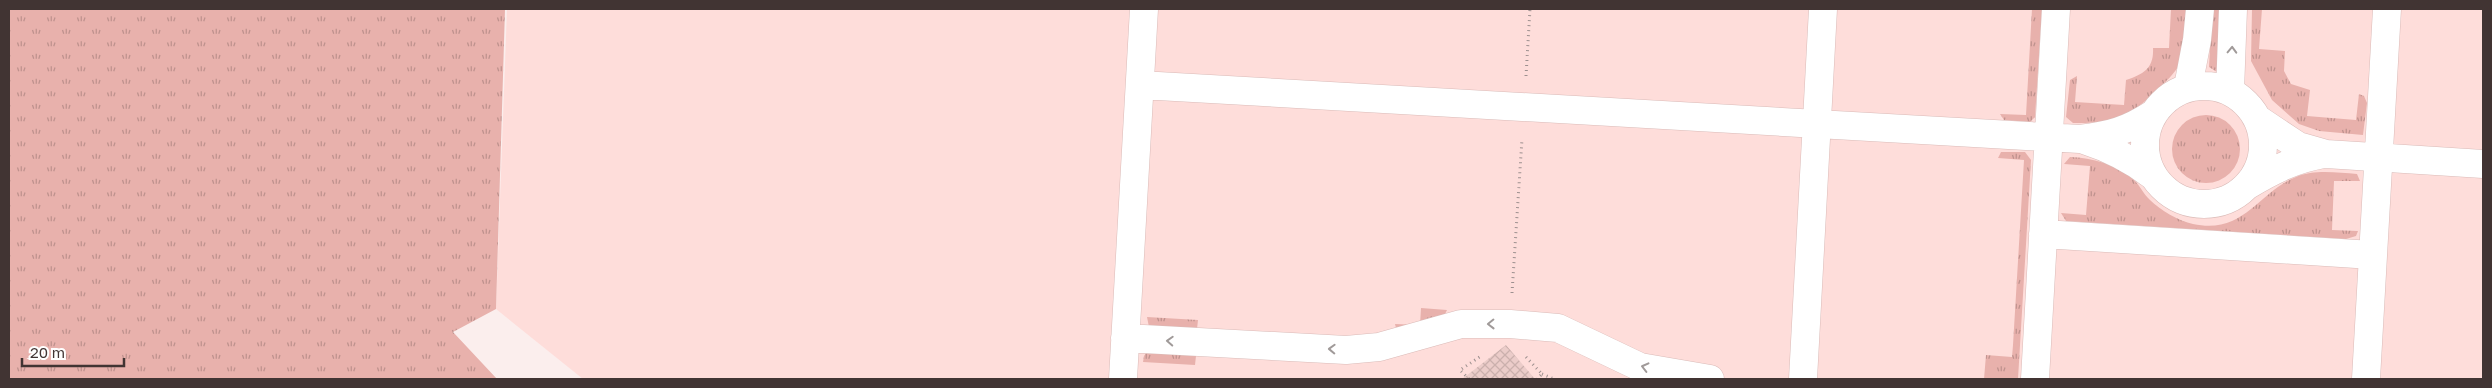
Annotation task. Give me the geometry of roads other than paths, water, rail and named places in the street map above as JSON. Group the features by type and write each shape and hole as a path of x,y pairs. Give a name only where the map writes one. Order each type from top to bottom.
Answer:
{"lane":[{"path":"1123,379 1144,9"},
{"path":"1803,379 1823,9"},
{"path":"2035,379 2056,9"},
{"path":"2188,87 2197,40 2200,9"},
{"path":"2230,91 2233,9"},
{"path":"2366,379 2387,9"},
{"path":"1140,85 2080,139 2106,147 2134,161 2152,175 2165,189 2180,199 2198,204 2217,203 2234,196 2273,170 2298,159 2326,154"},
{"path":"2080,139 2111,135 2133,128 2153,114 2168,97 2188,87 2210,85 2230,91 2247,103 2259,120 2263,133 2262,161 2248,185"},
{"path":"2152,175 2144,144 2147,128 2153,114"},
{"path":"2259,120 2298,146 2326,154 2483,164"},
{"path":"2044,234 2372,255"},
{"path":"1125,338 1346,350 1379,347 1461,324 1510,324 1558,328 1640,367 1710,379"}]}
